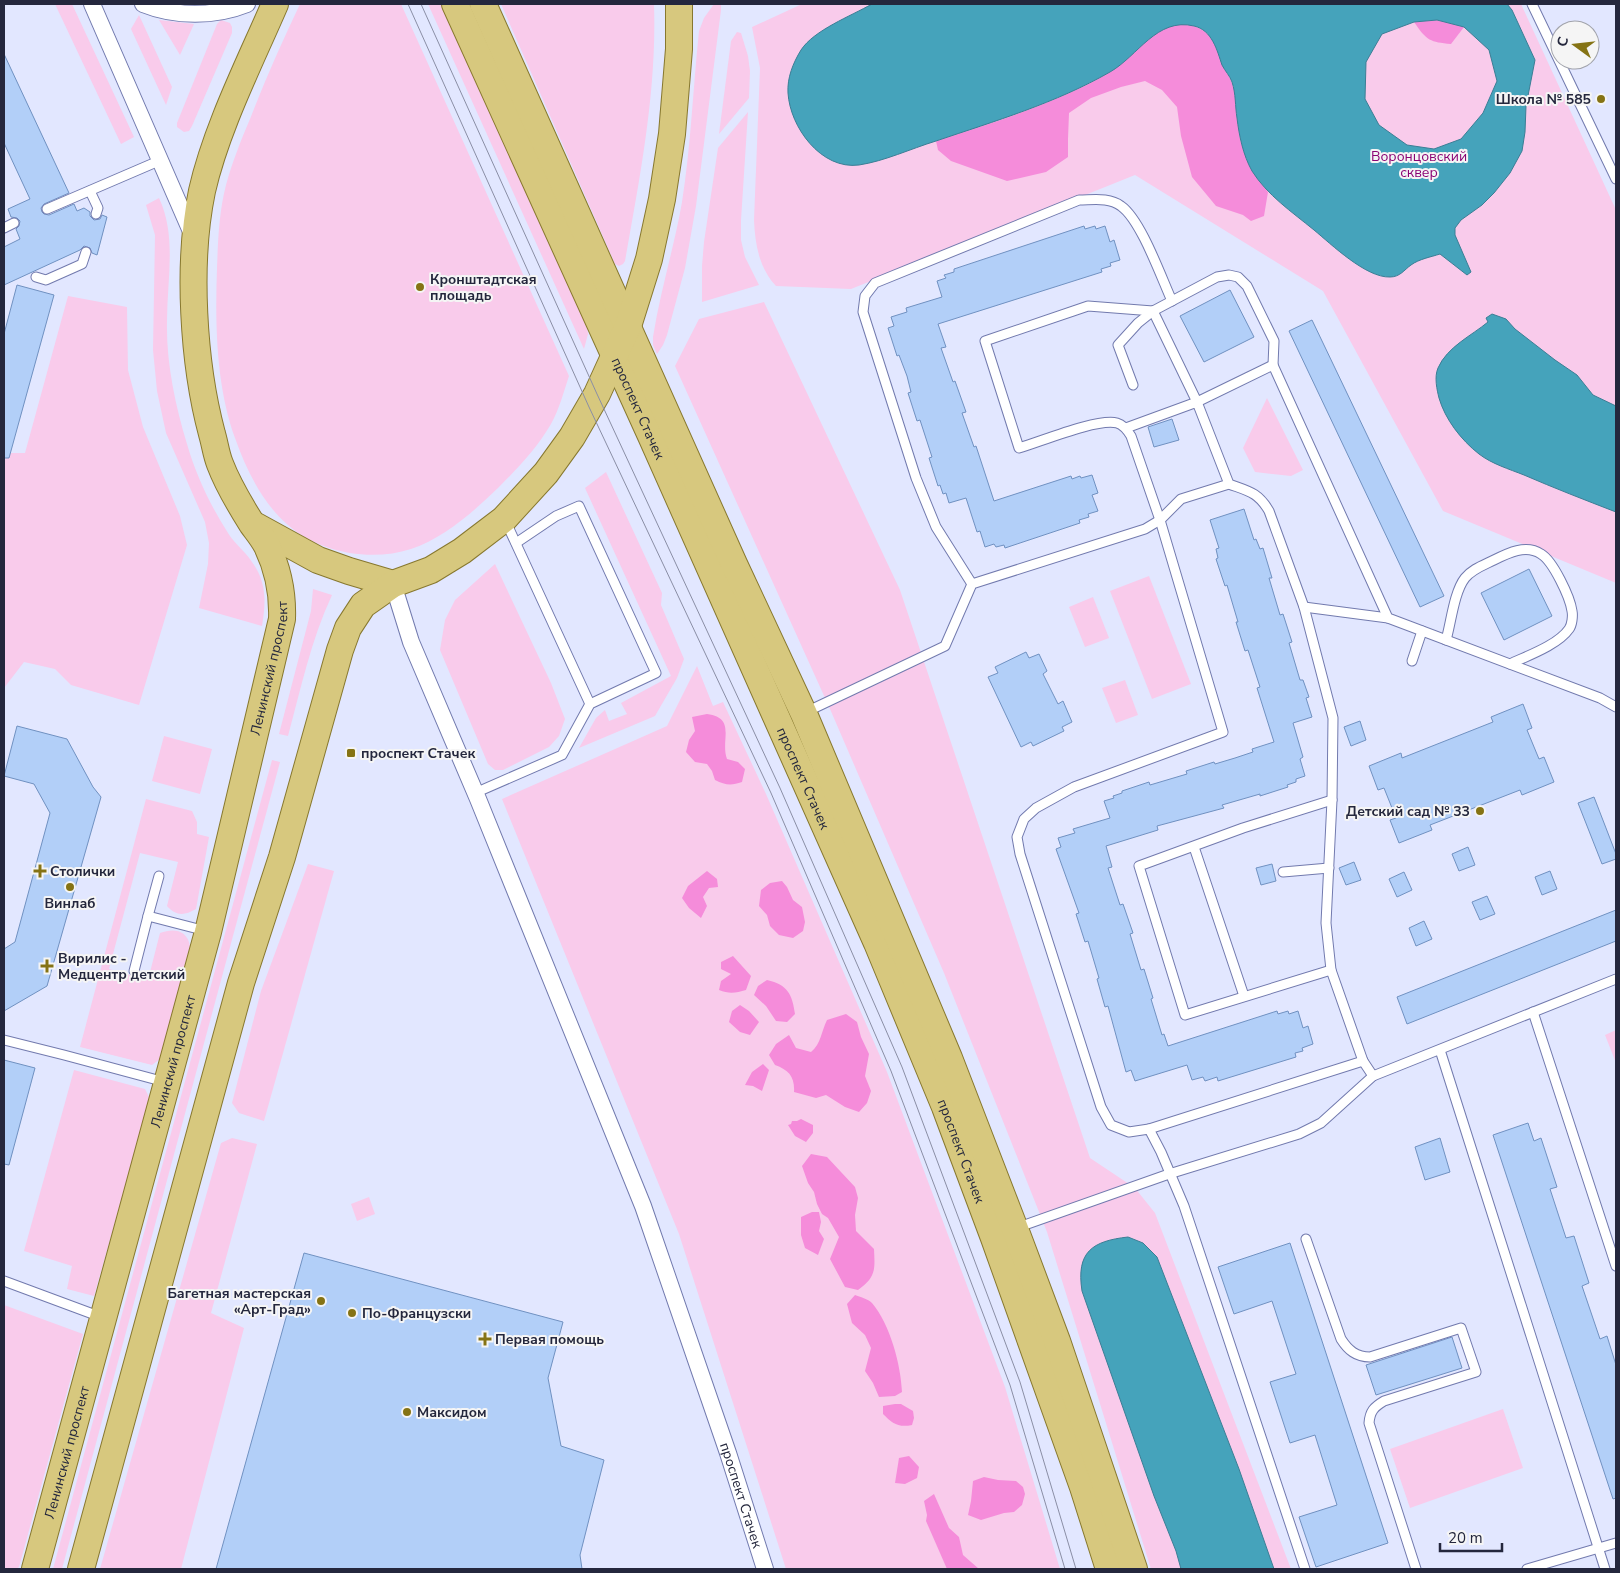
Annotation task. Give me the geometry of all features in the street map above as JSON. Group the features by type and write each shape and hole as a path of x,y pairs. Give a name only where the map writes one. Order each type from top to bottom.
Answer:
{"main road":[{"path":"275,4 216,144 202,190 195,241 194,300 197,353 204,405 220,463 236,497 252,524 318,560 392,584"},
{"name":"проспект Стачек","path":"456,4 877,943 945,1107 1012,1288 1083,1487 1110,1569"},
{"name":"проспект Стачек","path":"483,4 804,714 949,1058 1016,1229 1057,1341 1134,1569"},
{"path":"81,1569 241,983 282,857 340,650 348,628 363,605 392,584 431,570 462,551 504,519 546,474 572,437 597,394 628,326 649,259 662,199 672,134 679,49 679,4"},
{"name":"Ленинский проспект","path":"36,1569 208,932 282,619 283,598 275,566 266,544 252,524"}],"street":[{"path":"92,4 195,241"},
{"path":"144,4 171,12 197,13 215,12 247,4"},
{"name":"проспект Стачек","path":"392,584 413,647 475,793 643,1206 728,1453 765,1569"}],"lane":[{"path":"1532,4 1616,179"},
{"path":"47,209 161,160"},
{"path":"90,191 98,208 96,214"},
{"path":"972,584 936,527 916,478 863,312 865,296 875,283 1079,200 1102,199 1120,205 1136,222 1172,300"},
{"path":"4,228 14,223"},
{"path":"36,277 46,280 82,264 86,252"},
{"path":"1133,385 1118,346 1138,323 1153,311 1217,277 1228,275 1238,277 1247,286 1274,341 1274,365 1388,618"},
{"path":"1153,311 1088,306 985,341 1019,448 1102,423 1118,423 1126,428 1131,436 1160,520 1223,732 1074,787 1036,808 1024,819 1017,837 1020,854 1101,1108 1111,1125 1129,1132 1149,1129 1364,1061"},
{"path":"1153,311 1197,402 1229,484"},
{"path":"1126,428 1197,402 1274,365"},
{"path":"804,714 945,646 972,584 1145,529 1160,520 1182,499 1229,484 1261,498 1269,511 1304,607 1333,718 1332,800 1326,923 1331,970 1364,1061 1373,1076"},
{"path":"475,793 562,755 590,704 656,673 579,506 556,516 516,543"},
{"path":"504,519 590,704"},
{"path":"1446,640 1458,593 1464,578 1472,571 1515,550 1529,550 1541,554 1552,566 1568,598 1573,612 1570,628 1561,638 1510,664"},
{"path":"1304,607 1388,618 1600,698 1616,707"},
{"path":"1412,661 1422,631"},
{"path":"1331,970 1185,1015 1139,866 1243,828 1332,800"},
{"path":"1194,847 1244,996"},
{"path":"1283,872 1328,868"},
{"path":"134,971 159,876"},
{"path":"148,916 208,932"},
{"path":"1016,1229 1169,1174 1299,1134 1321,1123 1373,1076 1616,979"},
{"path":"1533,1012 1616,1266"},
{"path":"4,1040 167,1083"},
{"path":"1440,1050 1605,1569"},
{"path":"1149,1129 1184,1206 1304,1569"},
{"path":"1306,1239 1341,1339 1345,1346 1353,1353 1362,1358 1370,1357 1461,1328 1476,1372 1384,1401 1375,1406 1370,1414 1369,1423 1416,1569"},
{"path":"4,1280 104,1318"},
{"path":"1531,1569 1616,1543"}],"green space":[{"path":"55,4 72,4 134,137 121,144"},
{"path":"300,4 401,4 569,376 559,407 551,424 520,465 458,523 423,544 396,553 363,555 330,548 301,535 279,516 263,496 244,462 229,418 220,376 216,311 217,268 220,216 226,185 243,135"},
{"path":"428,4 441,4 587,326 588,334 584,349"},
{"path":"501,4 654,4 653,68 646,133 625,261 619,266 615,264"},
{"path":"714,4 721,4 721,10 696,206 685,268 667,335 657,354 653,345 653,337 682,202 690,138 699,31 704,18"},
{"name":"Воронцовский сквер","path":"802,4 1521,4 1616,210 1616,583 1443,511 1323,291 1135,175 851,289 776,286 770,279 759,255 754,220 760,68 752,27"},
{"path":"139,15 172,87 166,105 131,29"},
{"path":"159,20 194,24 180,55"},
{"path":"221,20 230,23 232,33 192,126 189,131 184,132 177,127 177,123 217,24"},
{"path":"737,32 741,33 748,56 750,71 749,98 719,134 731,41"},
{"path":"748,112 741,240 745,257 759,285 702,302 704,242 718,148"},
{"path":"159,198 168,227 170,258 167,336 172,383 179,414 191,456 209,501 230,536 252,562 261,579 264,596 262,626 199,608 208,564 209,543 205,522 166,433 157,391 153,350 155,235 146,205"},
{"path":"68,296 127,307 128,370 143,427 180,516 187,545 139,705 71,685 55,669 24,662 4,688 4,464 7,453 25,453"},
{"path":"764,302 900,590 1090,1158 1135,1188 1155,1213 1291,1569 1151,1569 1047,1232 944,973 830,709 675,366 699,319"},
{"path":"1267,398 1303,470 1291,476 1255,472 1243,448"},
{"path":"606,472 662,593 661,605 684,659 677,678 655,716 579,748 596,718 605,710 609,721 627,714 621,703 671,676 585,488"},
{"path":"495,564 551,683 565,719 559,736 549,747 503,770 495,770 488,764 440,650 445,620 455,600"},
{"path":"1149,576 1191,684 1152,699 1110,591"},
{"path":"313,589 332,595 312,647 288,736 279,734 311,611"},
{"path":"1093,597 1109,638 1085,647 1069,607"},
{"path":"697,666 713,706 723,702 766,794 887,1072 1005,1387 1060,1569 786,1569 679,1234 502,799 667,726"},
{"path":"1125,680 1138,715 1116,723 1102,688"},
{"path":"164,736 212,749 200,794 152,781"},
{"path":"272,760 280,762 62,1569 53,1569"},
{"path":"146,799 192,811 197,822 197,834 209,837 196,909 184,914 174,912 167,906 178,862 140,853 109,969 148,980 160,933 179,932 188,941 190,946 160,1059 152,1065 80,1047"},
{"path":"308,864 334,871 264,1121 239,1113 232,1103 261,991"},
{"path":"1616,1030 1616,1063 1605,1035"},
{"path":"74,1070 145,1089 150,1099 94,1296 67,1289 72,1266 24,1251"},
{"path":"232,1138 257,1144 211,1313 244,1328 181,1569 100,1569 221,1143"},
{"path":"369,1197 375,1214 357,1221 351,1204"},
{"path":"4,1305 83,1334 19,1567 16,1569 4,1569"},
{"path":"1503,1409 1523,1468 1410,1508 1390,1449"}],"shaded area":[{"path":"1437,20 1464,27 1451,44 1433,41 1426,37 1414,22"},
{"path":"1182,23 1199,28 1210,36 1234,88 1240,138 1244,153 1268,192 1264,216 1251,221 1243,215 1216,206 1192,177 1181,136 1177,107 1162,90 1145,81 1091,98 1069,113 1068,157 1046,172 1007,181 951,161 938,150 936,141 1025,111 1090,83 1116,68 1157,32"},
{"path":"707,714 716,716 725,725 725,752 727,759 738,762 745,769 742,782 728,784 715,780 707,764 695,762 686,752 689,740 695,731 692,717"},
{"path":"707,871 717,879 718,887 709,888 703,897 707,906 701,918 689,908 682,898 688,886"},
{"path":"782,881 793,900 802,907 805,922 803,931 793,938 779,935 770,926 767,915 759,906 761,890 770,883"},
{"path":"733,956 751,976 746,990 726,992 719,990 721,981 731,974 721,969 721,962"},
{"path":"767,980 780,985 788,991 795,1014 787,1022 776,1021 766,1006 754,995 758,986"},
{"path":"740,1005 749,1011 759,1022 750,1035 740,1032 729,1022 732,1011"},
{"path":"846,1014 857,1022 861,1037 869,1054 865,1076 871,1091 867,1103 859,1112 845,1107 826,1095 816,1098 794,1092 790,1075 784,1069 775,1065 769,1055 776,1044 789,1035 796,1048 811,1052 819,1042 827,1020"},
{"path":"763,1064 769,1070 762,1091 753,1086 745,1085 752,1072"},
{"path":"801,1119 813,1125 813,1133 806,1142 795,1136 788,1125 792,1121"},
{"path":"811,1154 827,1157 855,1187 858,1198 855,1215 856,1231 874,1249 873,1272 868,1281 858,1290 845,1287 830,1259 839,1237 828,1218 822,1214 802,1166"},
{"path":"812,1212 819,1212 821,1222 819,1231 824,1239 818,1255 805,1248 801,1235 801,1217"},
{"path":"855,1295 872,1303 889,1333 897,1358 901,1381 902,1392 895,1396 879,1397 865,1371 871,1348 865,1335 852,1323 847,1304"},
{"path":"901,1404 913,1411 912,1425 903,1426 896,1424 883,1414 883,1406"},
{"path":"909,1456 919,1467 917,1478 905,1484 895,1483 899,1458"},
{"path":"984,1477 1016,1481 1023,1487 1025,1494 1022,1505 1014,1512 981,1520 968,1515 973,1481"},
{"path":"934,1494 949,1528 959,1537 963,1555 979,1569 947,1569 926,1521 927,1515 924,1501"}],"water":[{"path":"872,4 1507,4 1512,10 1535,60 1526,106 1522,151 1510,173 1494,193 1482,205 1461,220 1455,228 1455,235 1471,272 1467,275 1440,254 1418,261 1397,276 1381,276 1370,272 1349,259 1280,203 1258,180 1249,165 1242,145 1232,82 1222,65 1213,41 1200,28 1181,25 1169,27 1159,32 1110,72 1047,102 888,158 859,165 845,165 832,161 820,153 801,132 790,106 788,82 795,60 807,43 834,24","holes":["1437,20 1464,27 1489,50 1497,81 1483,113 1461,139 1434,149 1407,145 1379,125 1365,99 1366,62 1382,34 1414,22"]},
{"path":"1492,314 1506,319 1515,329 1577,375 1593,395 1616,406 1616,512 1489,461 1479,454 1454,429 1442,406 1437,391 1436,379 1438,368 1453,348 1488,322 1486,318"},
{"path":"1128,1237 1143,1243 1157,1257 1239,1469 1274,1569 1181,1569 1082,1291 1082,1267 1084,1258 1089,1251 1105,1242"}],"building":[{"path":"4,54 69,193 44,204 41,208 42,212 49,215 74,204 77,211 84,208 90,212 90,216 94,220 100,219 102,215 107,217 97,255 92,253 90,248 84,246 80,250 4,285 4,247 20,239 16,229 20,221 17,218 11,217 8,209 30,199 4,143"},
{"path":"1084,226 1085,229 1095,226 1096,229 1105,226 1110,242 1114,240 1120,260 1110,263 1111,266 1101,269 1102,272 938,324 946,347 941,348 966,412 962,413 974,447 976,446 994,501 1071,476 1072,479 1092,475 1098,493 1092,495 1098,511 1088,514 1089,517 1079,520 1080,523 1005,548 1004,545 996,547 994,544 985,547 980,531 977,532 966,498 949,503 946,493 943,494 940,485 938,486 929,458 932,457 920,420 917,421 908,393 911,392 907,376 899,355 897,356 888,328 894,326 891,317 907,312 906,308 942,297 937,281 946,278 944,275 954,272 954,269"},
{"path":"17,285 54,295 9,458 4,458 4,334"},
{"path":"1230,290 1254,337 1204,362 1180,316"},
{"path":"1312,320 1444,596 1420,607 1289,331"},
{"path":"1172,419 1179,440 1154,447 1148,427"},
{"path":"1244,509 1254,540 1256,539 1260,549 1263,548 1272,578 1269,578 1280,615 1283,614 1292,642 1289,643 1300,680 1303,680 1309,697 1306,698 1312,717 1293,723 1303,757 1300,759 1305,776 1296,779 1296,782 1287,785 1288,787 1222,805 1224,808 1157,826 1158,830 1106,846 1112,867 1108,868 1120,905 1123,904 1133,933 1130,934 1141,970 1144,969 1162,1035 1164,1034 1168,1046 1277,1011 1278,1014 1288,1011 1289,1014 1298,1011 1303,1028 1308,1026 1313,1044 1302,1048 1303,1051 1295,1053 1296,1057 1218,1081 1217,1077 1205,1081 1203,1077 1192,1080 1187,1065 1135,1081 1131,1070 1126,1072 1108,1006 1105,1007 1088,941 1085,942 1076,914 1079,913 1056,849 1061,847 1058,838 1075,833 1073,829 1110,818 1104,801 1114,798 1113,796 1122,793 1122,791 1149,782 1150,785 1187,774 1186,771 1214,762 1215,764 1235,758 1253,752 1252,749 1274,742 1257,688 1260,687 1248,650 1245,651 1227,585 1225,586 1216,559 1218,558 1216,549 1219,548 1210,520"},
{"path":"1529,569 1552,616 1504,640 1481,593"},
{"path":"1026,652 1029,658 1039,654 1047,671 1043,674 1058,704 1063,701 1072,722 1062,727 1064,731 1033,746 1031,742 1021,747 988,677 998,673 995,667"},
{"path":"1523,704 1532,728 1527,730 1539,759 1544,757 1554,782 1522,795 1520,790 1430,825 1432,830 1399,843 1390,820 1396,818 1384,788 1378,790 1369,766 1401,753 1402,758 1493,722 1491,717"},
{"path":"1360,721 1366,740 1351,746 1344,727"},
{"path":"17,726 67,739 93,787 101,797 47,986 4,1011 4,949 15,942 50,813 34,784 4,776"},
{"path":"1594,797 1616,854 1616,859 1602,864 1578,803"},
{"path":"1468,847 1475,865 1459,871 1452,854"},
{"path":"1354,862 1361,880 1346,885 1339,868"},
{"path":"1272,864 1276,881 1261,885 1256,868"},
{"path":"1550,871 1557,889 1542,895 1535,877"},
{"path":"1404,872 1412,890 1397,897 1389,879"},
{"path":"1487,896 1495,914 1480,920 1472,902"},
{"path":"1616,910 1616,941 1407,1024 1397,997"},
{"path":"1424,921 1432,939 1416,946 1409,928"},
{"path":"4,1060 35,1068 9,1165 4,1164"},
{"path":"1528,1123 1534,1141 1541,1138 1557,1187 1550,1189 1566,1238 1574,1236 1589,1283 1582,1286 1600,1339 1607,1336 1616,1365 1616,1498 1613,1499 1493,1135"},
{"path":"1440,1138 1450,1172 1425,1180 1415,1147"},
{"path":"1290,1243 1388,1543 1316,1567 1299,1517 1337,1505 1315,1435 1290,1443 1270,1382 1296,1374 1272,1301 1234,1314 1218,1267"},
{"name":"Максидом","path":"304,1253 563,1322 548,1378 561,1446 604,1460 580,1555 582,1569 216,1569"},
{"path":"1452,1337 1462,1368 1376,1395 1366,1365"}],"tram line":[{"path":"408,4 589,407 771,793 891,1071 1010,1385 1065,1569"},
{"path":"421,4 597,394 780,788 902,1067 1020,1382 1076,1569"}],"place":[{"name":"Школа № 585","path":"1601,99"},
{"name":"Кронштадтская площадь","path":"420,287"},
{"name":"проспект Стачек","path":"351,753"},
{"name":"Детский сад № 33","path":"1480,811"},
{"name":"Столички","path":"40,871"},
{"name":"Винлаб","path":"70,887"},
{"name":"Вирилис - Медцентр детский","path":"47,966"},
{"name":"Багетная мастерская «Арт-Град»","path":"321,1301"},
{"name":"По-Французски","path":"352,1313"},
{"name":"Первая помощь","path":"485,1339"},
{"name":"Максидом","path":"407,1412"}]}
